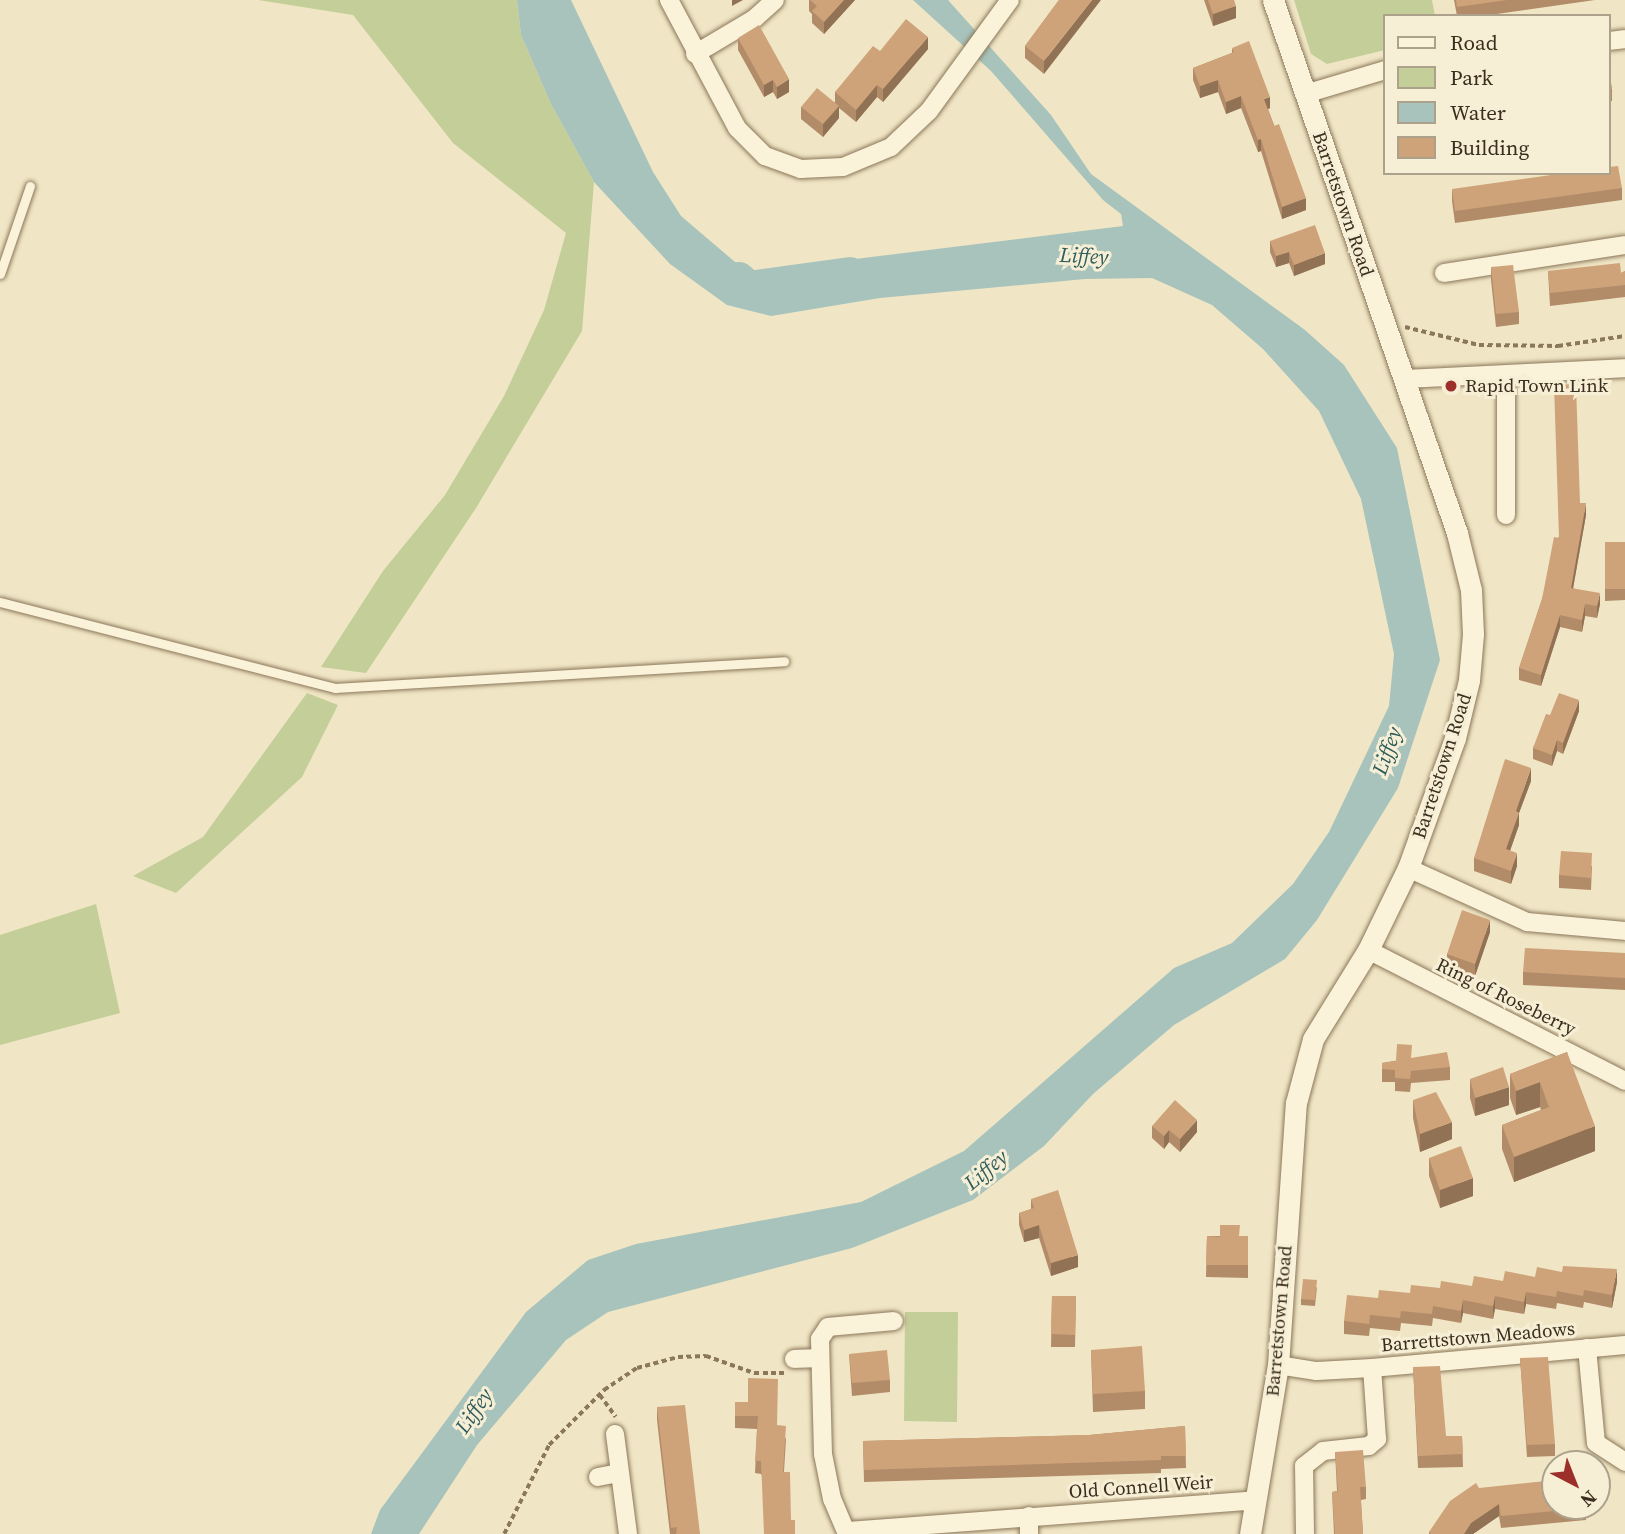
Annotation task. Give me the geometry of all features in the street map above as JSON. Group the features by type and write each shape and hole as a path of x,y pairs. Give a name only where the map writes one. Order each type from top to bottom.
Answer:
{"street":[{"path":"669,0 695,54 737,128 765,156 801,169 843,167 891,147 929,111 1010,0"},
{"path":"695,54 754,19 775,0"},
{"name":"Barretstown Road","path":"1250,1534 1278,1365 1296,1103 1313,1040 1368,950 1408,869 1455,738 1469,680 1473,634 1471,590 1457,533 1273,0"},
{"path":"1305,94 1384,70"},
{"path":"1444,272 1625,245"},
{"path":"1404,379 1506,377 1625,368"},
{"path":"1506,377 1506,515"},
{"path":"1408,869 1527,922 1625,931"},
{"name":"Ring of Roseberry","path":"1368,950 1625,1081"},
{"name":"Old Connell Weir","path":"894,1321 828,1327 821,1339 818,1358 823,1454 832,1499 847,1532 1029,1525 1256,1500"},
{"name":"Barrettstown Meadows","path":"1278,1365 1317,1371 1372,1368 1625,1345"},
{"name":"Barrettstown Meadows","path":"1587,1348 1596,1443 1625,1462"},
{"path":"794,1359 818,1358"},
{"name":"Barrettstown Meadows","path":"1304,1534 1304,1466 1323,1451 1369,1446 1377,1439 1372,1368"},
{"path":"615,1434 628,1534"},
{"path":"598,1477 619,1472"}],"lane":[{"path":"0,274 30,186"},
{"path":"0,602 335,688 785,661"}],"path":[{"path":"1386,330 1412,326 1479,345 1558,346 1625,336"},
{"path":"504,1534 549,1445 604,1390 637,1368 677,1357 706,1356 771,1374 793,1372 794,1359"}],"green space":[{"path":"258,0 517,0 521,35 551,104 594,182 582,331 476,508 366,673 321,667 383,571 445,495 504,396 544,310 566,233 453,143 353,15"},
{"path":"1294,0 1432,0 1435,14 1384,14 1384,50 1327,64 1311,54"},
{"path":"307,693 338,705 302,777 176,893 133,876 203,837"},
{"path":"96,904 120,1013 0,1045 0,935"},
{"path":"905,1312 958,1312 957,1422 904,1421"}],"water":[{"path":"517,0 571,0 653,172 681,216 735,262 786,288 802,284 831,262 1123,226 1121,214 1103,200 991,71 913,0 948,0 1051,115 1091,174 1305,330 1344,365 1397,448 1440,660 1398,788 1317,920 1285,959 1174,1025 1093,1094 1044,1146 973,1200 852,1248 608,1312 566,1340 477,1445 419,1534 371,1534 380,1510 526,1312 588,1260 636,1244 861,1202 964,1151 1174,968 1232,943 1293,884 1329,832 1389,706 1394,654 1361,499 1319,411 1263,349 1212,305 1152,278 1085,279 880,298 771,316 727,305 670,264 594,182 551,104 521,35"}],"building":[{"path":"810,0 844,0 824,22 812,11 817,6"},
{"path":"1059,0 1092,0 1044,61 1025,46"},
{"path":"1208,0 1234,0 1236,6 1213,14"},
{"path":"1456,0 1507,0 1457,7"},
{"path":"906,19 928,37 883,89 877,85 856,110 835,92 873,46 880,51"},
{"path":"759,25 789,79 777,87 773,80 764,85 738,38"},
{"path":"1249,41 1270,97 1264,99 1274,126 1279,124 1306,198 1282,207 1261,139 1258,140 1241,96 1226,102 1218,80 1200,86 1193,68 1234,52 1232,48"},
{"path":"817,88 839,106 823,124 801,107"},
{"path":"1618,166 1622,188 1455,211 1452,189 1551,175 1611,175 1611,167"},
{"path":"1315,225 1325,253 1294,265 1289,252 1276,256 1270,241"},
{"path":"1620,263 1621,273 1625,271 1625,285 1550,293 1548,271"},
{"path":"1513,265 1519,312 1496,314 1491,267"},
{"path":"1576,384 1580,503 1586,503 1571,588 1600,593 1597,606 1585,604 1582,620 1560,615 1541,675 1519,668 1542,599 1554,537 1559,538 1554,385"},
{"path":"1605,542 1625,542 1625,589 1605,589"},
{"path":"1559,693 1579,700 1563,743 1557,740 1552,755 1533,748 1546,714 1550,715"},
{"path":"1505,759 1531,768 1506,849 1517,853 1511,871 1474,858"},
{"path":"1561,851 1592,853 1591,878 1559,875"},
{"path":"1462,910 1490,920 1475,964 1447,954"},
{"path":"1525,948 1625,953 1625,978 1523,972"},
{"path":"1397,1044 1412,1045 1411,1058 1447,1052 1450,1067 1411,1071 1410,1079 1395,1078 1395,1070 1382,1069 1382,1063 1396,1061"},
{"path":"1567,1052 1595,1126 1514,1157 1502,1125 1549,1107 1540,1082 1516,1091 1510,1074"},
{"path":"1503,1067 1509,1087 1475,1098 1470,1079"},
{"path":"1436,1092 1452,1122 1420,1134 1413,1100"},
{"path":"1175,1100 1197,1120 1180,1139 1169,1130 1164,1136 1152,1126"},
{"path":"1461,1146 1473,1178 1440,1190 1429,1158"},
{"path":"1058,1190 1078,1255 1051,1263 1039,1225 1024,1230 1019,1213 1034,1208 1031,1199"},
{"path":"1220,1225 1240,1225 1239,1236 1248,1236 1248,1265 1206,1265 1207,1236 1220,1237"},
{"path":"1563,1266 1617,1269 1612,1295 1584,1290 1583,1296 1557,1291 1556,1297 1526,1292 1524,1302 1495,1296 1493,1306 1463,1300 1461,1311 1433,1306 1432,1314 1401,1311 1400,1318 1370,1315 1369,1324 1344,1321 1347,1295 1378,1298 1379,1290 1410,1293 1411,1285 1440,1288 1441,1281 1472,1286 1474,1276 1503,1281 1505,1271 1535,1277 1537,1267 1562,1272"},
{"path":"1303,1279 1317,1280 1315,1300 1301,1299"},
{"path":"1052,1296 1076,1296 1075,1335 1051,1334"},
{"path":"1142,1346 1145,1391 1093,1394 1091,1350"},
{"path":"887,1350 890,1380 852,1383 849,1354"},
{"path":"1548,1357 1555,1444 1527,1445 1520,1358"},
{"path":"1440,1366 1446,1436 1462,1436 1463,1454 1418,1456 1413,1367"},
{"path":"748,1378 778,1379 777,1425 786,1426 783,1472 790,1472 791,1520 795,1520 795,1534 764,1534 761,1461 755,1461 758,1416 735,1416 735,1402 748,1402"},
{"path":"685,1405 700,1534 676,1534 677,1527 671,1528 657,1407"},
{"path":"1185,1426 1186,1456 1161,1456 1161,1460 864,1470 863,1441 1089,1435"},
{"path":"1363,1450 1366,1487 1360,1487 1363,1534 1335,1534 1332,1492 1338,1491 1335,1452"},
{"path":"1541,1481 1541,1512 1501,1516 1499,1504 1471,1523 1464,1534 1429,1532 1450,1501 1476,1483 1479,1488"}],"waterway":[{"name":"Liffey","path":"739,278 749,287 850,273"}],"place":[{"name":"Rapid Town Link","path":"1451,386"}]}
